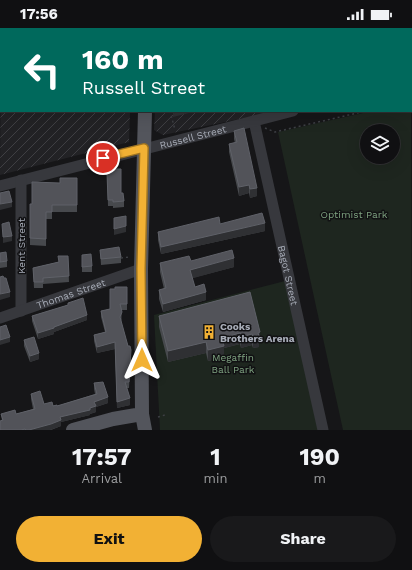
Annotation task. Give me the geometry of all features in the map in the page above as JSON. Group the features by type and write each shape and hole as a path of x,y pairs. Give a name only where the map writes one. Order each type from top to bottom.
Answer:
{"main road":[{"path":"145,112 141,269 142,414 145,430"},
{"path":"74,430 113,419 142,414"}],"street":[{"name":"Russell Street","path":"0,186 288,112"},
{"name":"Bagot Street","path":"254,121 323,430"},
{"name":"Kent Street","path":"21,180 21,311"},
{"name":"Thomas Street","path":"0,318 141,269"}],"path":[{"path":"170,112 177,140"},
{"path":"254,121 268,130 275,132 362,112"},
{"path":"121,258 133,256"},
{"path":"158,416 165,415"}],"shaded area":[{"path":"0,112 130,112 129,142 0,175"},
{"path":"155,112 273,112 163,135 154,130"}],"green space":[{"name":"Optimist Park","path":"368,112 411,112 412,430 343,430 278,132"},
{"name":"Megaffin Ball Park","path":"285,281 318,430 160,430 154,315"}],"building":[{"path":"244,128 257,188 250,189 249,185 239,187 229,144 237,142 234,131"},
{"path":"111,169 121,169 121,193 123,193 124,201 113,202 113,200 108,200 107,173 110,173"},
{"path":"60,178 77,178 77,205 52,205 52,212 46,212 46,239 30,238 30,204 32,204 32,182 60,183"},
{"path":"9,191 12,202 0,204 0,193"},
{"path":"262,213 265,223 161,247 158,232 219,217 220,224"},
{"path":"126,216 126,226 114,229 114,218"},
{"path":"9,222 12,236 3,237 2,224"},
{"path":"119,247 121,257 101,259 100,250"},
{"path":"232,250 234,258 190,270 195,287 204,284 206,292 163,304 159,290 166,288 160,263 189,256 191,261"},
{"path":"6,252 7,261 0,262 0,253"},
{"path":"91,254 92,266 82,267 82,255"},
{"path":"58,256 68,256 69,276 43,278 43,282 34,282 33,268 59,262"},
{"path":"3,276 6,278 10,292 0,294 0,277"},
{"path":"115,287 127,287 127,304 120,304 122,312 120,317 128,346 130,346 131,350 129,382 125,382 130,398 117,402 115,342 97,347 94,335 106,332 101,311 110,309 110,289 115,289"},
{"name":"Cooks Brothers Arena","path":"250,292 260,332 258,333 259,336 253,337 252,334 241,337 240,333 222,338 224,346 208,350 206,342 168,351 159,316"},
{"path":"83,298 87,315 38,333 32,316 68,305 68,303"},
{"path":"6,325 10,337 0,340 0,327"},
{"path":"34,337 39,353 30,356 24,340"},
{"path":"103,382 108,397 94,402 96,406 90,408 90,410 60,417 61,420 29,430 0,430 0,421 3,420 1,414 15,410 16,414 35,409 31,394 40,391 44,404 52,402 53,406 57,406 97,394 94,383"}],"place":[{"name":"Cooks Brothers Arena","path":"209,332"}],"route":[{"path":"103,158 144,148 141,269 142,360"}]}
